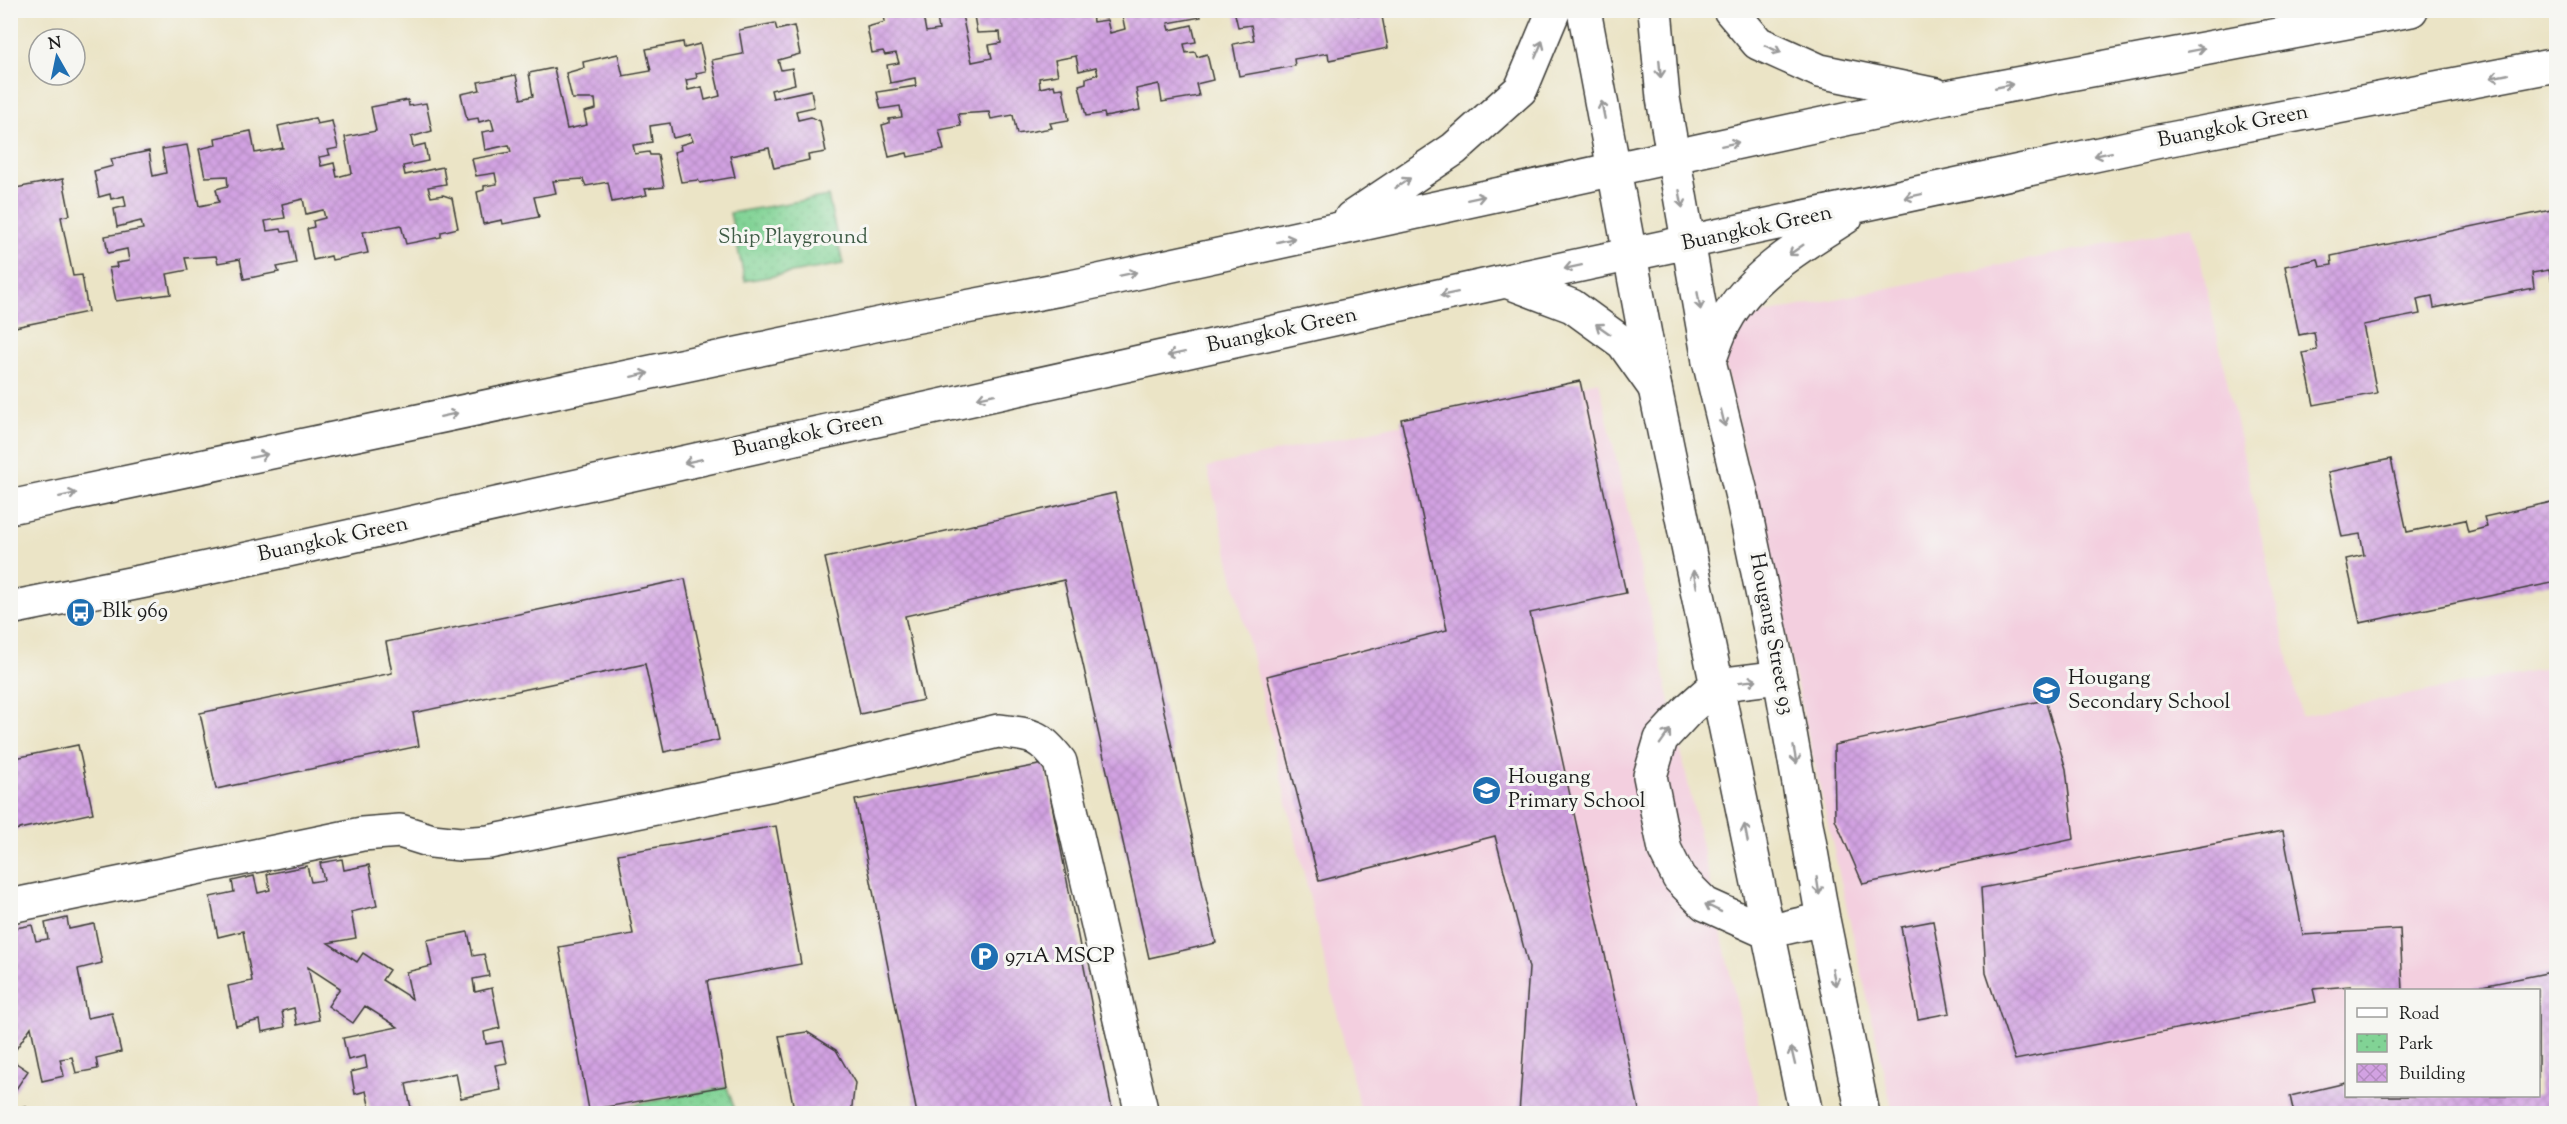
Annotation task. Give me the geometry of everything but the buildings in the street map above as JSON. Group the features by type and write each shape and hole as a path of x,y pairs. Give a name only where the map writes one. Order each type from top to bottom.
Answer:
{"main road":[{"path":"1337,227 1454,149 1521,89 1554,10"},
{"path":"1584,10 1655,388 1806,1113"},
{"name":"Hougang Street 93","path":"1655,10 1663,98 1709,361 1743,501 1780,677 1823,919 1863,1113"},
{"path":"1730,10 1758,43 1820,71 1947,97"},
{"path":"10,507 903,319 1071,287 1337,227 1947,97 2411,10"},
{"name":"Buangkok Green","path":"10,608 210,567 1506,281 2233,126 2556,65"},
{"path":"1709,361 1725,322 1752,286 1793,251 1863,206"},
{"path":"1506,281 1572,306 1623,344 1655,388"},
{"path":"1780,677 1716,686 1689,709 1661,740 1650,776 1665,850 1680,878 1705,904 1767,932 1823,919"},
{"path":"10,906 362,834 400,831 442,842 460,844 489,842 773,784 998,731 1027,734 1045,743 1060,762 1142,1113"}],"shaded area":[{"name":"Hougang Secondary School","path":"2193,226 2301,716 2556,666 2556,1113 1893,1113 1722,352 1746,317"},
{"name":"Hougang Primary School","path":"1599,381 1761,1113 1361,1113 1207,467"}],"green space":[{"name":"Ship Playground","path":"828,196 843,264 745,281 730,213"},
{"path":"727,1087 736,1113 590,1113"}],"place":[{"name":"Blk 969","path":"81,612"},
{"name":"Hougang Secondary School","path":"2047,691"},
{"name":"Hougang Primary School","path":"1487,790"},
{"name":"971A MSCP","path":"984,957"}]}
